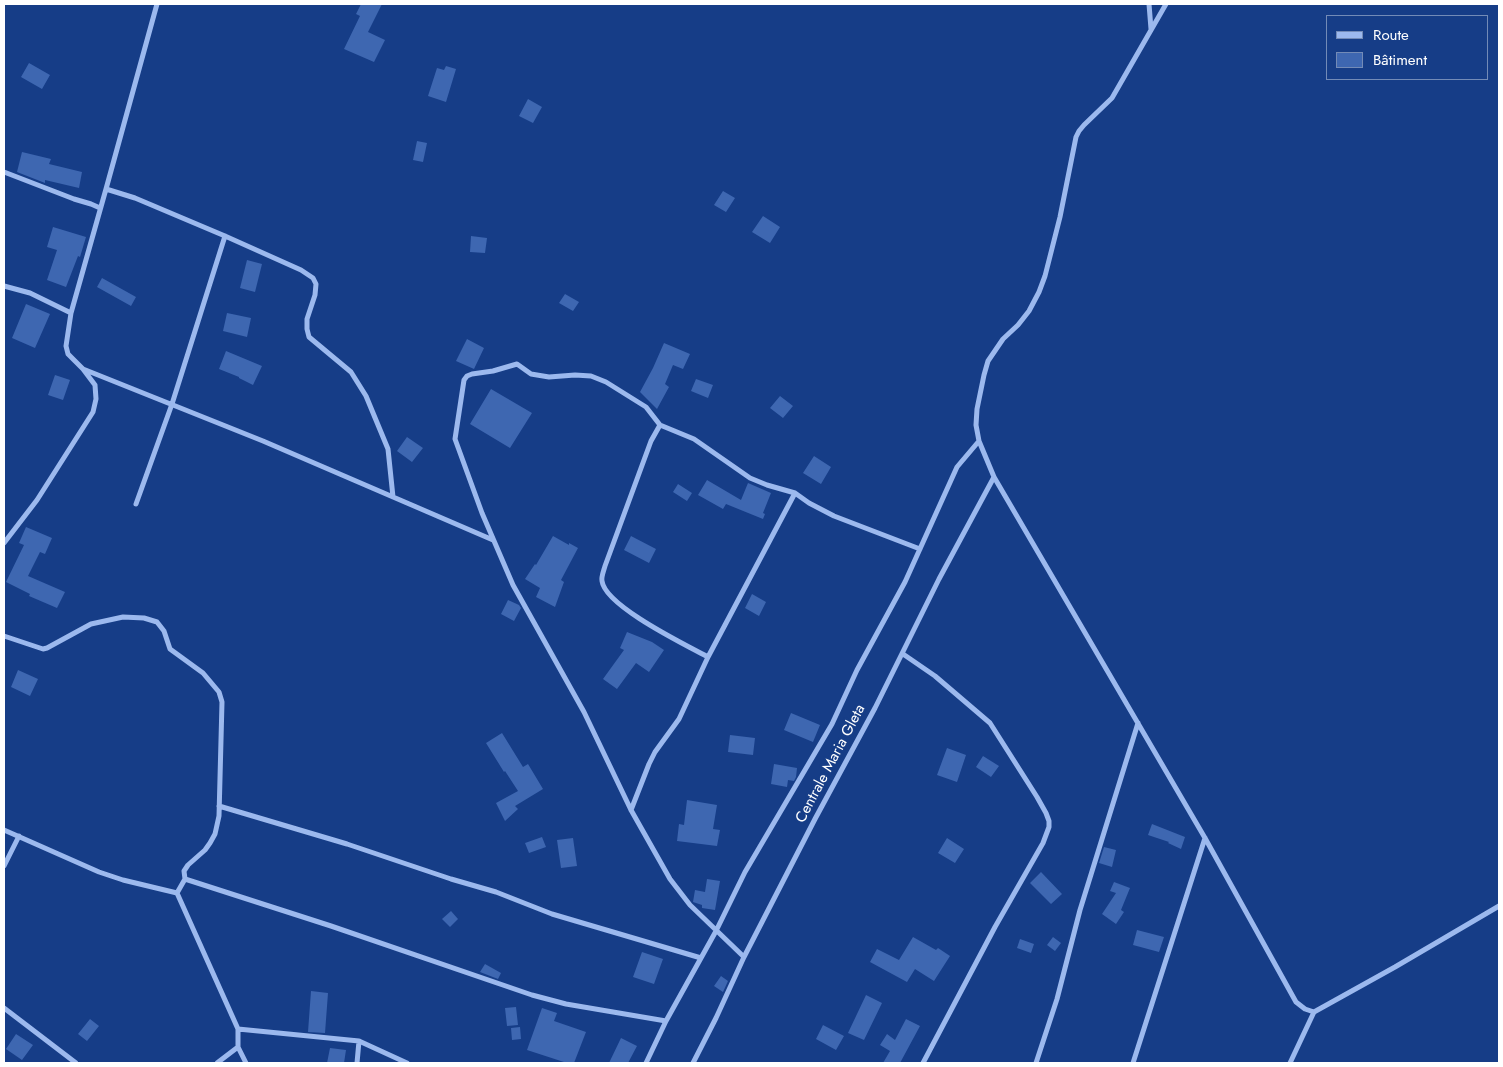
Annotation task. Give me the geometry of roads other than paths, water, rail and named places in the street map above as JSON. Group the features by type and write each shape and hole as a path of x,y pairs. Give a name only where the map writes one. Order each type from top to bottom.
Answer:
{"street":[{"path":"4,544 37,500 92,412 96,399 95,385 68,354 66,346 71,313 157,4"},
{"path":"1149,4 1151,30"},
{"path":"1166,4 1112,98 1084,125 1076,137 1060,217 1039,292 1018,325 1003,339 988,361 977,409 976,425 979,441 994,477 1205,838 1296,1002 1305,1010 1314,1012"},
{"path":"4,172 100,208"},
{"path":"106,189 135,198 225,236 301,270 313,278 316,284 315,295 307,319 307,330 310,337 351,372 366,396 388,449 393,497"},
{"path":"136,504 172,404 225,236"},
{"path":"4,286 30,293 71,313"},
{"path":"744,957 690,905 670,879 631,810 584,712 513,585 482,513 455,439 464,380 472,374 493,371 517,364 531,374 539,376 591,376 606,382 646,407 660,425 694,439 750,478 795,493 809,504 834,516 920,549"},
{"path":"83,369 263,441 493,540"},
{"path":"660,425 651,441 605,566 602,581 609,595 629,612 708,657"},
{"path":"646,1063 666,1021 716,931 745,872 832,724 857,670 905,582 957,467 979,441"},
{"name":"Centrale Maria Gleta","path":"693,1063 744,957 903,654 939,579 994,477"},
{"path":"631,810 655,752 679,719 708,657 795,493"},
{"path":"4,636 42,649 91,624 123,616 144,618 157,622 164,631 170,649 203,673 219,692 222,702 219,816 215,834 205,850 188,865 184,872 185,879 177,893"},
{"path":"903,654 935,676 990,723 1049,821 1043,843 995,927 924,1063"},
{"path":"1036,1063 1057,999 1080,910 1138,723"},
{"path":"219,806 347,844 496,892 552,914 700,958"},
{"path":"4,830 98,872 177,893"},
{"path":"4,866 19,836"},
{"path":"1133,1063 1205,838"},
{"path":"185,879 331,926 532,995 566,1004 666,1021"},
{"path":"177,893 238,1030 238,1047 246,1063"},
{"path":"1290,1063 1314,1012 1499,906"},
{"path":"4,1008 76,1063"},
{"path":"238,1030 359,1041 407,1063"},
{"path":"357,1063 359,1041"},
{"path":"217,1063 238,1047"}]}
